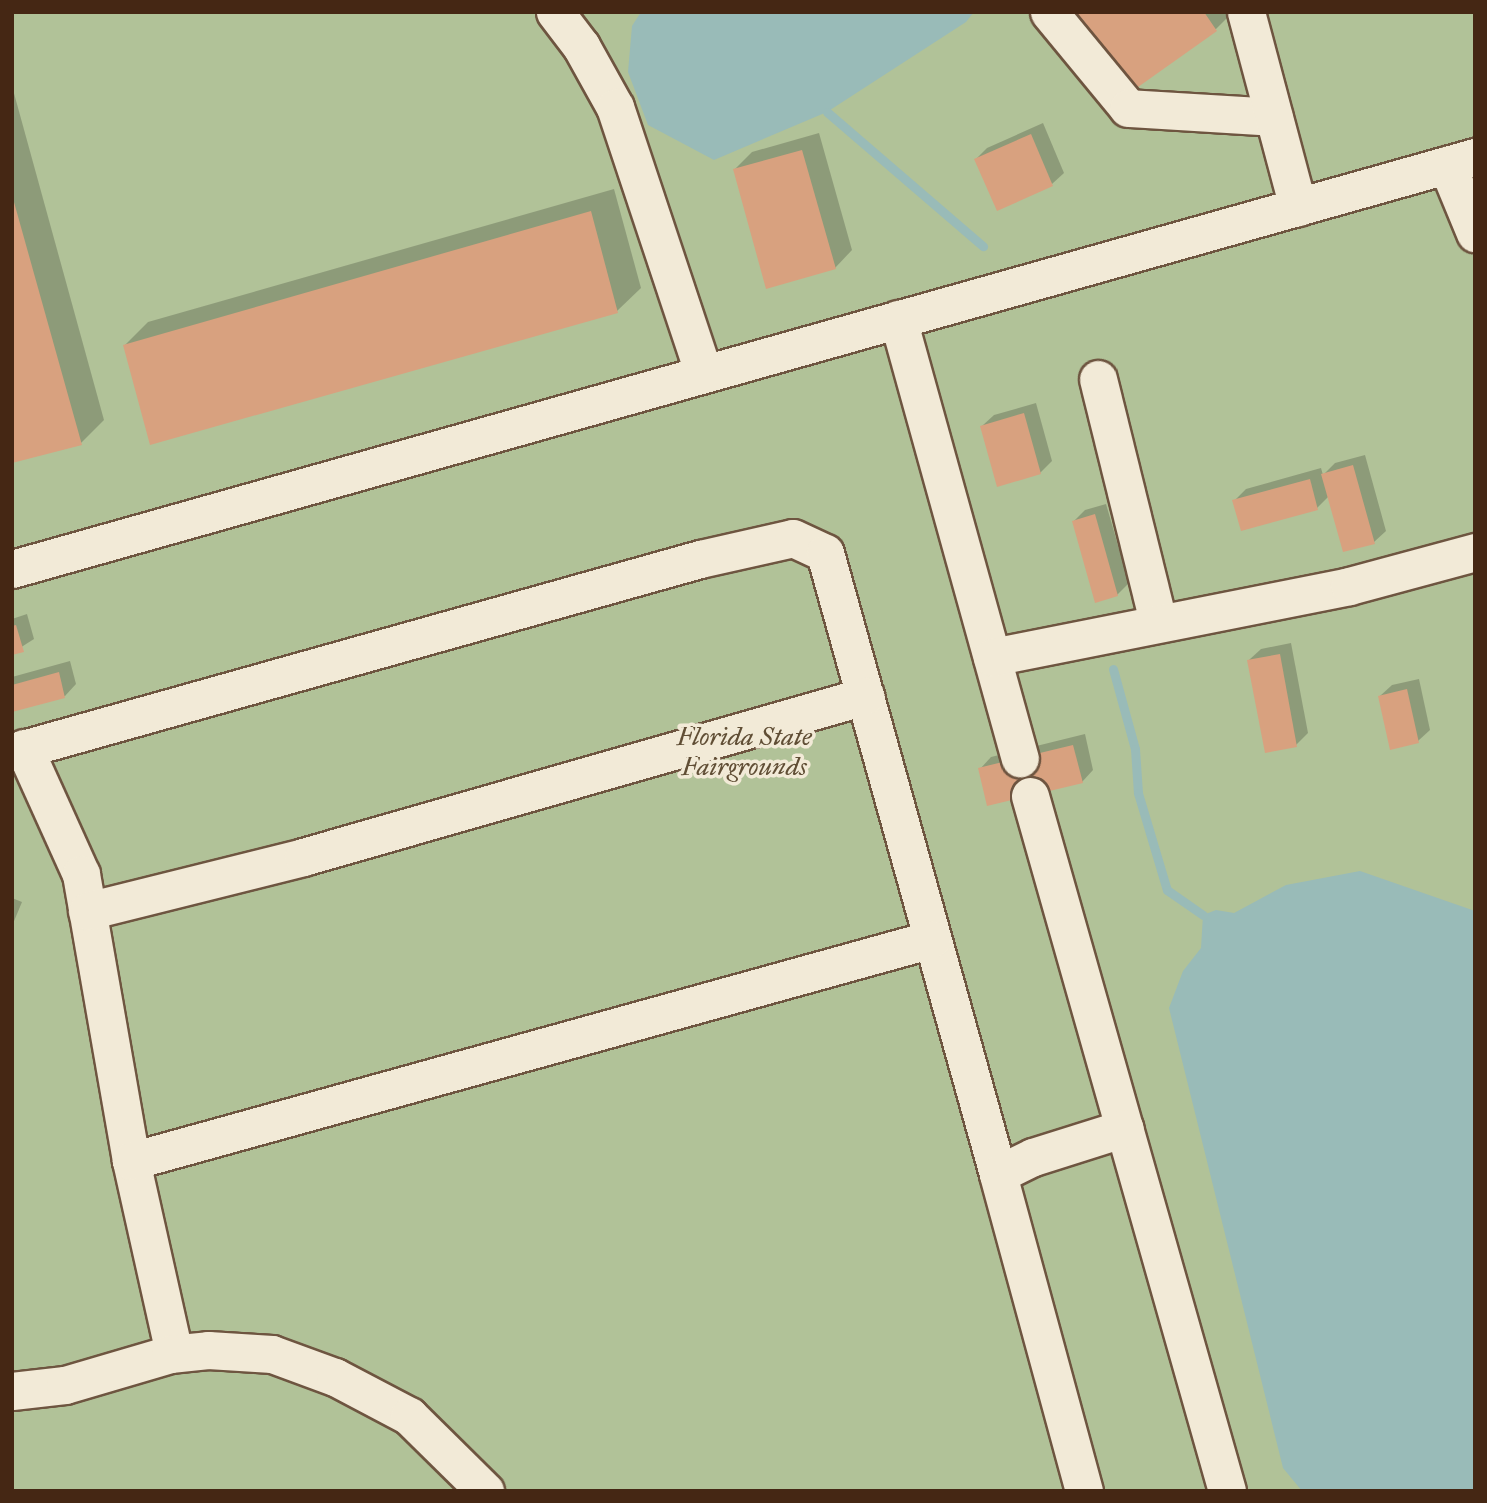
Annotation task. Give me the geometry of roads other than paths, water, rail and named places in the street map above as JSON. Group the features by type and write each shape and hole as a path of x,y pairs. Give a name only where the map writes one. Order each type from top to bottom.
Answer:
{"lane":[{"path":"555,12 581,46 615,107 704,374"},
{"path":"1049,12 1128,108 1274,117"},
{"path":"1246,12 1298,207"},
{"path":"12,569 1461,161 1475,233"},
{"path":"898,320 1020,758"},
{"path":"1098,379 1158,621"},
{"path":"174,1353 131,1161 81,874 18,750 700,559 793,538 825,553 1084,1491"},
{"path":"992,657 1158,621 1349,586 1475,552"},
{"path":"88,911 303,857 865,696"},
{"path":"1030,796 1227,1491"},
{"path":"131,1161 932,939"},
{"path":"998,1174 1034,1157 1125,1128"},
{"path":"12,1391 65,1385 174,1353 272,1354 335,1377 409,1416 485,1491"}],"water":[{"path":"641,12 974,12 966,22 827,112 714,160 648,125 628,72 632,26"},
{"path":"1360,871 1475,911 1475,1491 1302,1491 1283,1468 1169,1008 1183,971 1201,948 1203,915 1216,910 1234,913 1286,885"}],"waterway":[{"path":"827,112 983,246"},
{"path":"1113,669 1135,749 1138,793 1167,890 1203,915"}],"park label":[{"name":"Florida State Fairgrounds","path":"744,752"}]}
